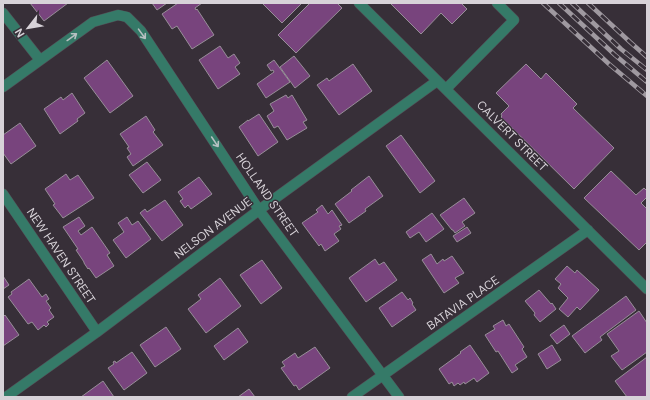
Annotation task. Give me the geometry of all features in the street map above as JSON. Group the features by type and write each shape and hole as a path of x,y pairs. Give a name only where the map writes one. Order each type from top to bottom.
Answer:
{"street":[{"name":"CALVERT STREET","path":"359,3 647,289"},
{"path":"446,89 514,20 497,3"},
{"path":"3,13 40,60 3,87"},
{"name":"HOLLAND STREET","path":"40,60 93,22 118,15 127,17 141,31 259,210 399,397"},
{"name":"NELSON AVENUE","path":"6,397 97,332 259,210 437,81"},
{"name":"NEW HAVEN STREET","path":"3,194 97,332"},
{"name":"BATAVIA PLACE","path":"352,397 588,230"}],"building":[{"path":"30,3 68,3 44,21"},
{"path":"152,3 167,3 157,10"},
{"path":"178,3 202,3 195,8 214,35 192,49 177,26 172,29 162,14"},
{"path":"262,3 302,3 282,23"},
{"path":"310,3 337,3 342,8 296,53 278,35"},
{"path":"390,3 461,3 467,9 452,24 441,13 421,34"},
{"path":"220,46 228,58 234,54 240,63 235,67 240,74 218,89 199,60"},
{"path":"294,56 310,76 295,88 280,67"},
{"path":"107,60 133,96 110,113 84,78"},
{"path":"274,60 290,82 266,98 257,84 274,72 273,70 271,71 267,65"},
{"path":"353,64 372,91 339,115 317,85 327,78 329,81"},
{"path":"526,64 541,79 546,73 577,104 573,108 614,148 574,189 501,117 501,114 509,106 496,93"},
{"path":"72,93 85,113 77,119 78,121 60,134 44,109 61,97 63,100"},
{"path":"286,95 288,98 292,95 307,120 303,122 307,128 287,140 278,126 274,128 267,116 274,111 270,104"},
{"path":"259,114 278,142 258,156 239,127"},
{"path":"146,116 155,130 153,132 163,145 133,166 127,157 131,154 127,148 129,147 120,134"},
{"path":"20,123 36,146 11,164 3,153 3,135"},
{"path":"401,135 435,181 420,193 386,146"},
{"path":"147,162 161,180 143,193 129,175"},
{"path":"611,171 636,195 644,188 647,191 647,197 641,203 647,209 647,242 639,250 584,198"},
{"path":"66,174 70,180 78,175 94,198 63,218 53,205 55,204 45,189"},
{"path":"369,176 383,196 349,223 335,204"},
{"path":"199,177 212,194 191,209 188,205 185,208 180,201 183,199 178,192"},
{"path":"464,198 475,213 462,222 465,226 455,233 440,215"},
{"path":"165,200 183,225 162,241 140,213 145,209 147,212"},
{"path":"322,205 328,214 332,210 342,225 339,226 341,229 334,234 339,241 325,251 321,244 319,246 302,223 318,212 316,210"},
{"path":"432,213 444,229 426,242 419,232 410,238 406,232"},
{"path":"79,217 85,226 78,231 81,235 92,227 110,253 107,255 114,266 96,278 84,263 76,250 78,249 63,227"},
{"path":"127,217 132,225 138,221 151,239 126,258 113,240 124,232 118,223"},
{"path":"467,227 471,233 457,242 453,236"},
{"path":"431,254 437,264 443,259 444,261 452,256 464,273 455,278 459,283 444,293 422,260"},
{"path":"375,259 379,265 384,262 397,280 366,302 349,278"},
{"path":"262,260 282,288 261,304 240,275"},
{"path":"567,266 575,273 577,270 599,290 580,310 577,307 568,317 559,309 568,298 558,288 561,284 555,279"},
{"path":"3,276 9,285 3,289"},
{"path":"220,278 241,306 206,333 188,309 201,299 198,295"},
{"path":"29,279 42,297 46,294 49,299 46,301 51,308 49,310 54,317 47,322 49,324 46,327 44,325 38,330 32,322 28,324 8,297 12,294 11,292"},
{"path":"539,290 556,309 540,322 525,301"},
{"path":"402,292 408,300 410,298 416,310 392,327 379,308"},
{"path":"626,296 636,310 600,337 602,340 585,353 572,336"},
{"path":"639,311 647,323 647,352 622,370 611,356 619,351 607,334"},
{"path":"5,315 19,335 3,346 3,317"},
{"path":"503,320 506,326 509,324 524,347 522,349 527,357 515,365 518,369 512,373 498,351 496,352 485,335 495,329 493,326"},
{"path":"564,325 570,334 557,344 550,335"},
{"path":"166,327 181,349 155,367 140,345"},
{"path":"238,328 248,342 224,360 214,346"},
{"path":"470,345 489,373 477,382 474,378 465,384 464,382 460,385 458,383 454,386 452,382 449,384 439,369"},
{"path":"552,345 561,360 547,369 538,354"},
{"path":"315,347 330,368 299,390 296,385 294,386 281,368 285,366 282,362 295,353 298,358"},
{"path":"132,352 147,373 124,390 108,368 114,364 113,362 115,361 116,363"},
{"path":"647,357 647,397 627,397 615,381"},
{"path":"103,381 114,397 81,397"},
{"path":"249,389 255,397 238,397"}],"railway":[{"path":"543,3 609,64 647,96"},
{"path":"559,3 615,55 647,82"},
{"path":"572,3 621,49 647,70"},
{"path":"588,3 647,57"}]}
